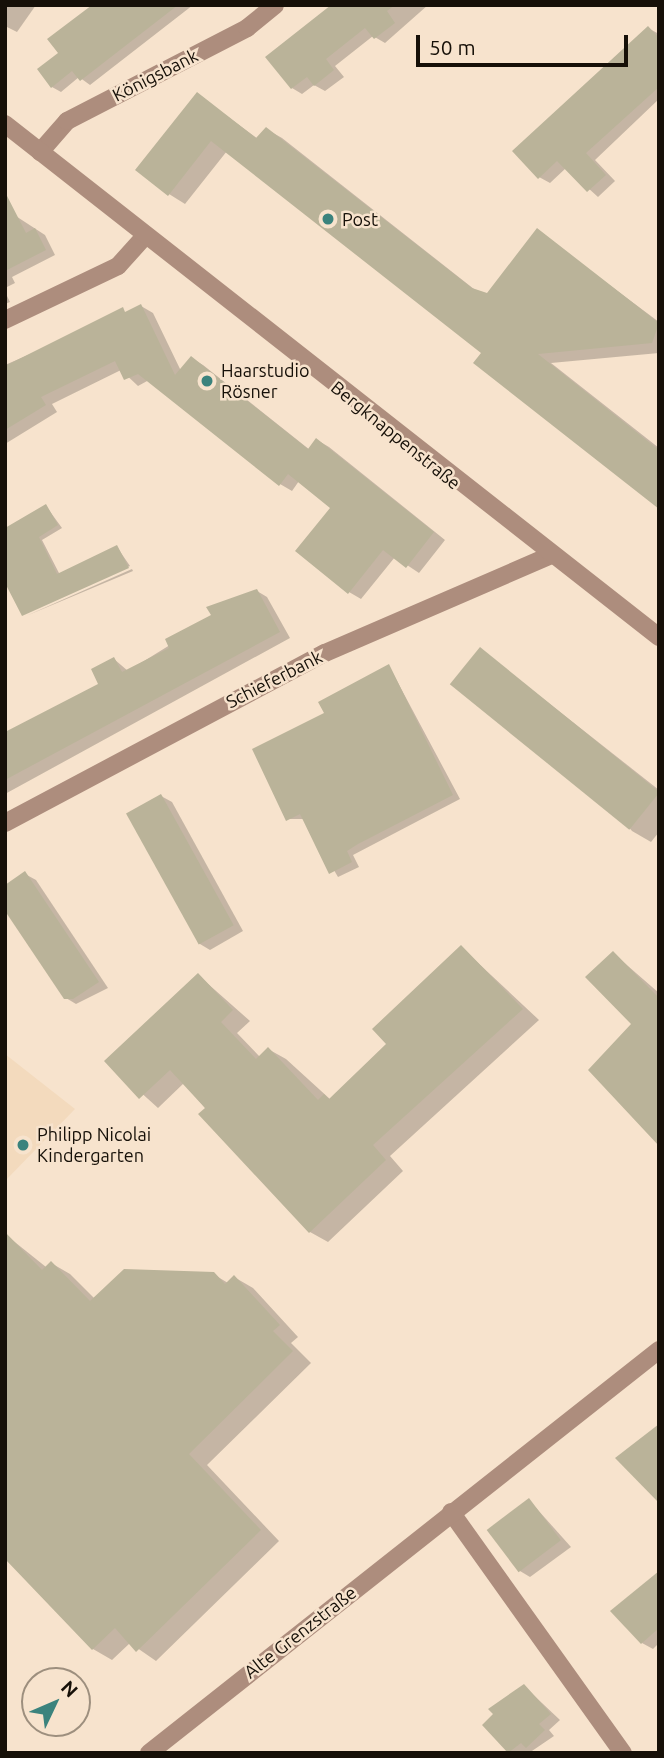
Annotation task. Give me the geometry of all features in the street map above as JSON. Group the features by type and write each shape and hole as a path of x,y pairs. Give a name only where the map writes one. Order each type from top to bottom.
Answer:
{"street":[{"name":"Königsbank","path":"40,152 67,121 247,28 275,5"},
{"name":"Bergknappenstraße","path":"5,124 551,555 659,637"},
{"path":"5,320 118,266 145,236"},
{"name":"Schieferbank","path":"5,823 325,653 551,555"},
{"name":"Alte Grenzstraße","path":"149,1753 659,1350"},
{"path":"451,1512 623,1753"}],"shaded area":[{"name":"Philipp Nicolai Kindergarten","path":"5,1054 75,1109 5,1181"}],"building":[{"path":"92,5 178,5 80,81 72,71 51,88 37,69 58,53 47,39"},
{"path":"331,5 395,5 387,11 395,23 374,39 365,28 326,59 334,70 314,86 307,77 291,89 265,57"},
{"path":"648,26 659,38 659,87 586,153 606,175 587,192 557,161 538,179 512,151"},
{"path":"197,92 256,138 266,127 472,288 487,293 537,228 659,323 652,343 538,354 659,450 659,509 473,363 481,353 211,141 168,196 135,170"},
{"path":"5,192 26,233 35,228 46,250 5,271"},
{"path":"141,304 175,375 191,356 308,449 316,438 434,532 406,568 383,550 348,594 295,551 330,508 288,474 279,486 138,374 124,380 115,361 41,397 46,405 5,430 5,366 123,307 125,312"},
{"path":"46,504 58,525 39,537 57,574 117,545 129,568 22,616 5,583 5,528"},
{"path":"257,589 280,632 5,780 5,732 98,684 91,669 114,657 122,672 169,648 165,639 211,615 206,607"},
{"path":"480,647 659,792 629,830 450,684"},
{"path":"389,664 453,795 347,851 352,862 329,874 300,814 286,821 252,749 324,713 318,702"},
{"path":"161,794 234,925 199,945 126,813"},
{"path":"25,871 99,982 73,999 64,999 5,911 5,885"},
{"path":"461,945 523,1009 373,1145 386,1160 309,1233 198,1114 205,1108 170,1070 139,1099 104,1061 198,973 233,1010 221,1022 256,1059 268,1047 318,1100 324,1094 329,1099 386,1044 372,1029"},
{"path":"613,951 659,998 659,1146 588,1070 631,1024 585,977"},
{"path":"5,1232 42,1270 51,1261 90,1301 124,1269 214,1272 225,1284 234,1275 280,1325 273,1331 293,1351 189,1454 261,1530 136,1652 115,1628 92,1650 5,1559"},
{"path":"659,1424 659,1503 615,1458"},
{"path":"529,1498 561,1540 519,1572 487,1530"},
{"path":"659,1571 659,1628 641,1644 610,1611"},
{"path":"524,1684 551,1714 539,1724 545,1730 526,1748 521,1743 508,1753 482,1725 493,1714 488,1709"}],"place":[{"name":"Post","path":"328,219"},
{"name":"Haarstudio Rösner","path":"207,381"},
{"name":"Philipp Nicolai Kindergarten","path":"23,1145"}]}
